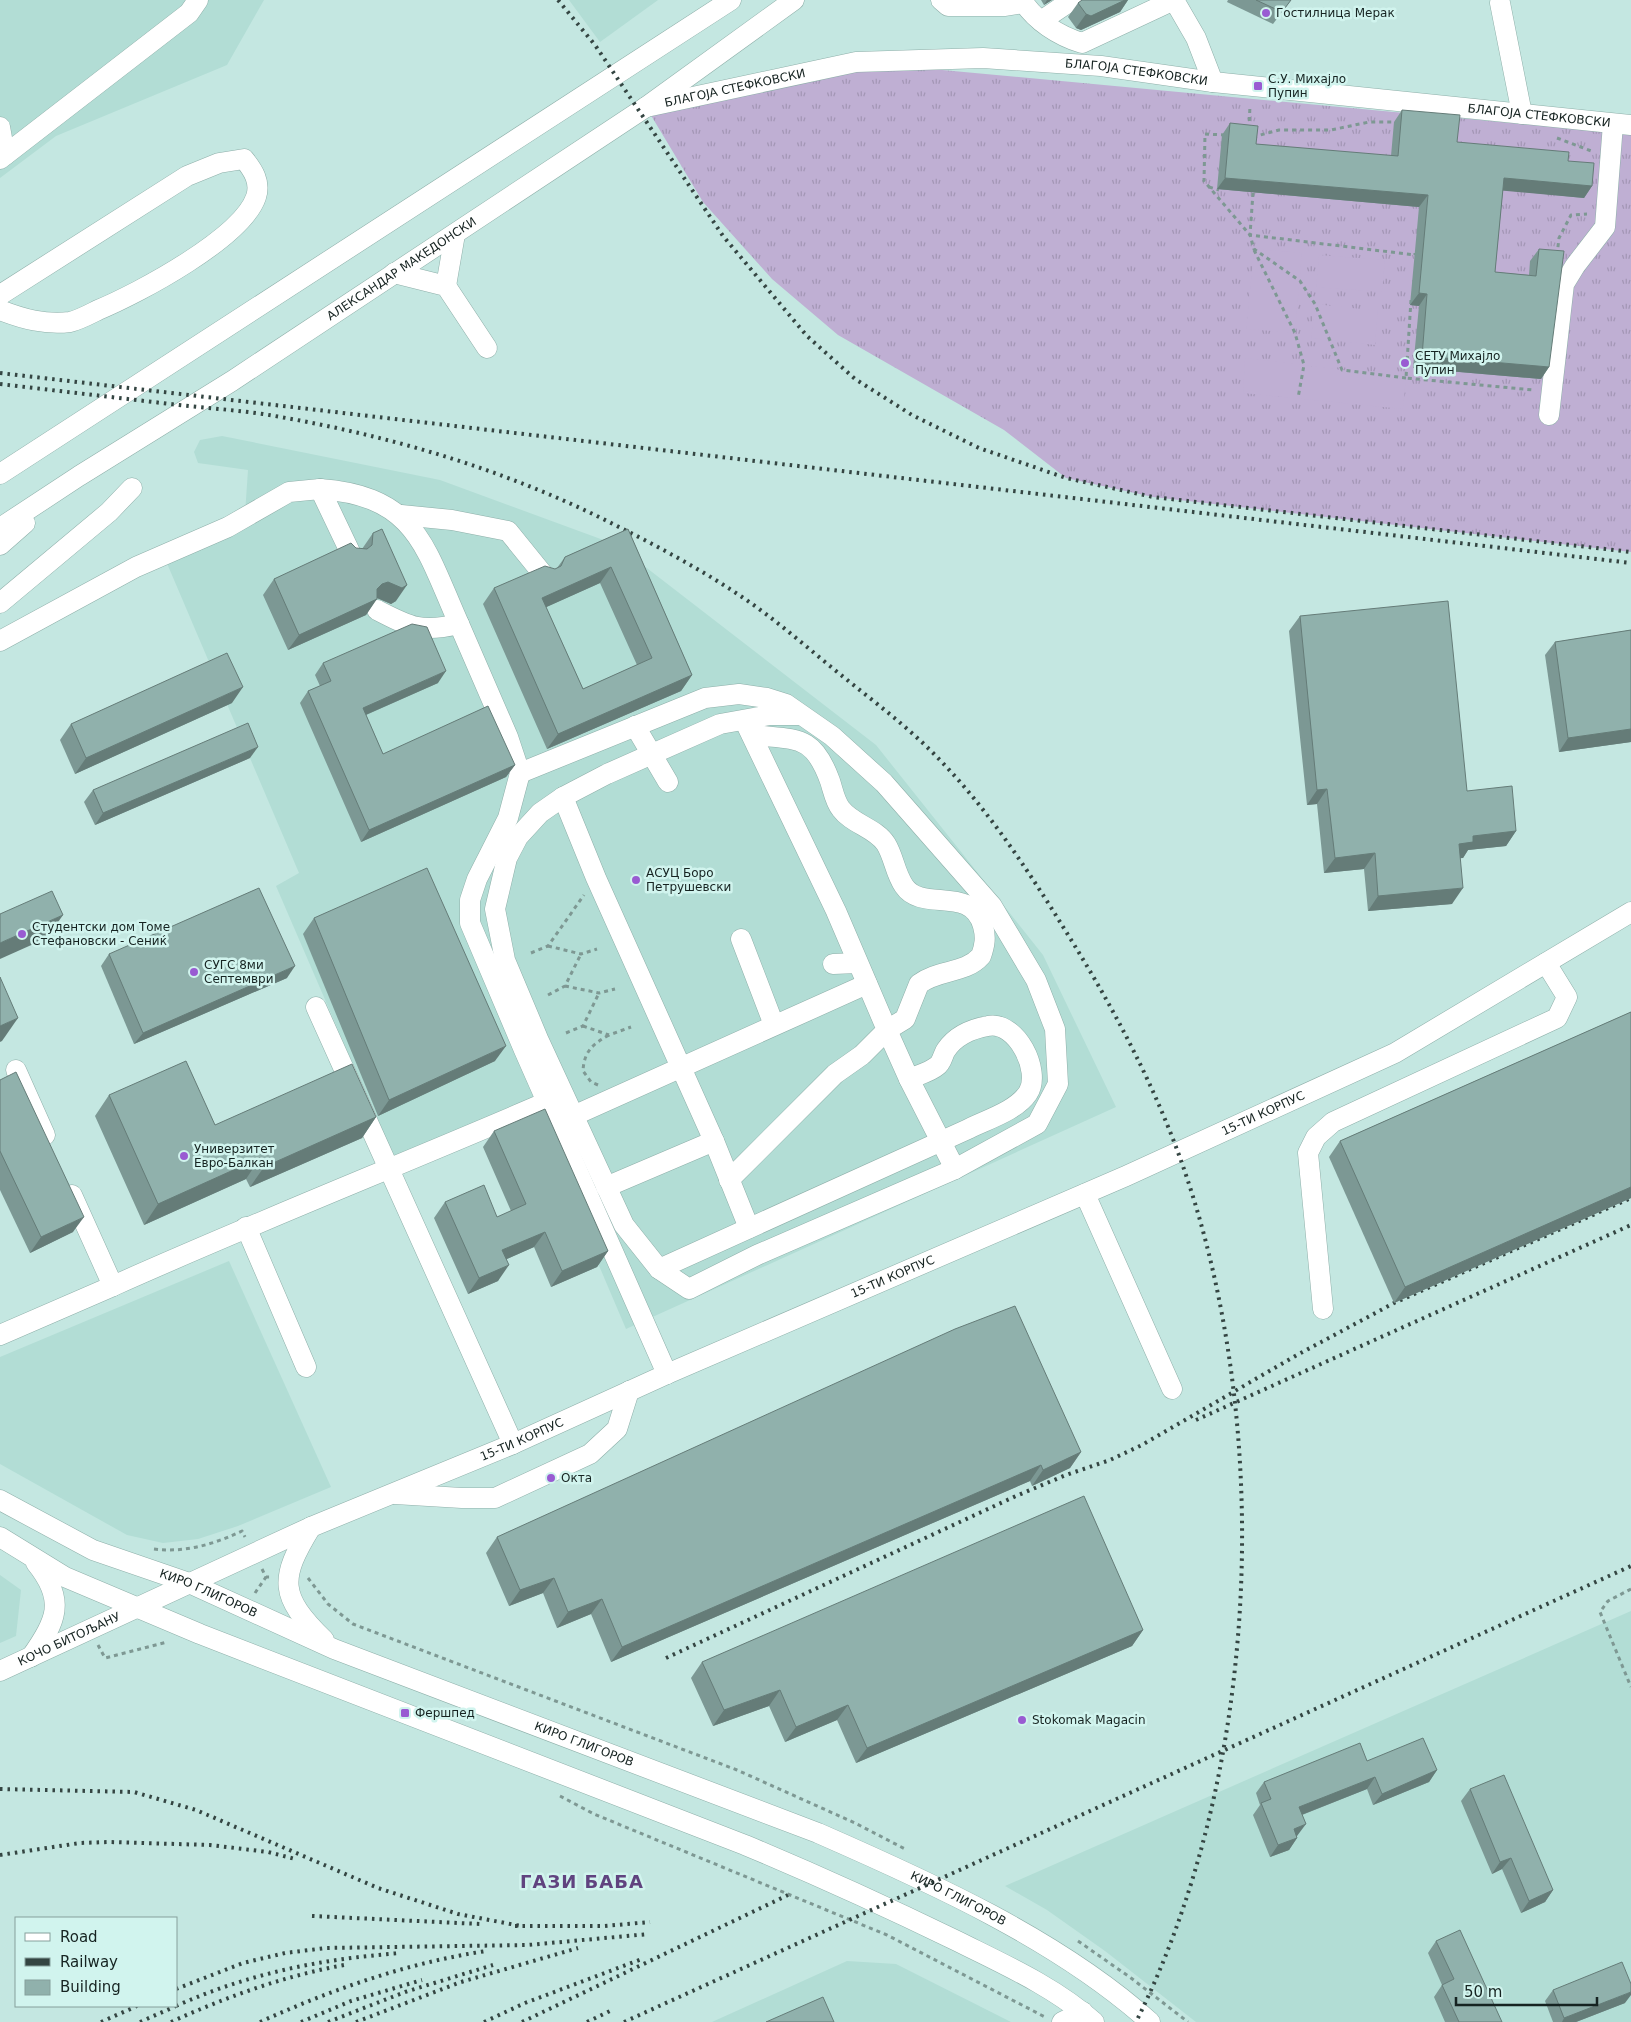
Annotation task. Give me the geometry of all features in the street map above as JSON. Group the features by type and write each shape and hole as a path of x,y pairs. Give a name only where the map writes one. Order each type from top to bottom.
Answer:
{"street":[{"path":"2,157 189,13 198,0"},
{"path":"1,473 731,0"},
{"name":"АЛЕКСАНДАР МАКЕДОНСКИ","path":"0,528 79,476 232,381 646,107 794,0"},
{"path":"772,16 811,0"},
{"path":"942,0 948,6 1004,6 1023,2 1041,21 1064,38 1082,43 1174,0 1196,38 1213,82"},
{"path":"1041,21 1072,0"},
{"path":"1500,3 1522,114"},
{"name":"БЛАГОЈА СТЕФКОВСКИ","path":"646,107 856,62 983,58 1101,66 1213,82 1622,124"},
{"path":"1549,415 1564,284 1575,266 1605,227 1622,124"},
{"path":"0,127 2,157"},
{"path":"0,295 187,176 219,163 244,159 256,174 257,194 249,212 179,269 128,298 72,322 40,323 0,310"},
{"path":"454,234 446,286 487,348"},
{"path":"394,274 446,286"},
{"path":"0,545 79,476"},
{"path":"0,603 109,512 132,488"},
{"path":"320,489 351,554"},
{"path":"0,641 136,567 228,528 289,492 320,489 350,494 380,504 401,515 420,537 508,736 520,773 508,818 477,879 468,910 470,923 667,1374"},
{"path":"401,515 452,520 508,531 542,573"},
{"path":"377,610 411,627 442,628 459,624"},
{"path":"520,773 705,698 739,694 767,698 786,704 832,736 884,783 987,913 1036,980 1055,1028 1058,1084 1037,1124 955,1169 757,1255 689,1289 659,1268 624,1225 573,1116 505,960 495,909 507,858 518,837 540,813 563,797 711,728 748,727 810,745 823,761 839,807 846,815 878,836 886,844 905,888 915,895 960,902 987,913"},
{"path":"748,727 770,715 800,715"},
{"path":"635,726 654,754 668,782"},
{"path":"748,727 909,1079 955,1169"},
{"path":"563,797 596,878 682,1066 749,1228"},
{"name":"15-ТИ КОРПУС","path":"138,1607 311,1527 513,1444 667,1374 1085,1194 1396,1053 1631,912"},
{"path":"729,1180 835,1074 862,1055 887,1030 906,1019 919,984 942,972 966,967 981,956 985,946 987,913"},
{"path":"741,939 774,1025"},
{"path":"834,964 857,963"},
{"path":"1323,1309 1308,1153 1316,1137 1333,1122 1557,1018 1567,997 1546,963"},
{"path":"573,1116 867,984"},
{"path":"316,1007 513,1444"},
{"path":"659,1268 942,1141 1016,1105 1029,1092 1032,1068 1024,1046 1010,1032 990,1025 961,1034 947,1049 939,1066 909,1079"},
{"path":"16,1070 52,1151"},
{"path":"0,1335 246,1227 388,1170 547,1102"},
{"path":"606,1187 714,1141"},
{"path":"64,1178 113,1286"},
{"path":"1085,1194 1172,1389"},
{"path":"246,1227 306,1367"},
{"path":"390,1494 495,1498 590,1454 616,1429 629,1391"},
{"name":"КИРО ГЛИГОРОВ","path":"0,1500 93,1550 189,1583 334,1649 818,1833 882,1861 994,1918 1075,1963 1104,1983 1150,2022"},
{"path":"311,1527 290,1564 288,1576 290,1594 302,1616 334,1649"},
{"path":"0,1537 65,1577 200,1634 736,1841 834,1882 1029,1978 1088,2017"},
{"path":"30,1658 44,1640 56,1606 50,1583 32,1558"},
{"name":"КОЧО БИТОЉАНУ","path":"0,1671 138,1607"},
{"path":"1055,2020 1088,2017"}],"path":[{"path":"1251,99 1250,138 1280,130 1331,130 1369,122 1404,123"},
{"path":"1231,136 1205,134 1204,181 1250,235 1415,254"},
{"path":"1555,137 1600,154"},
{"path":"1208,187 1226,190"},
{"path":"1244,192 1263,193"},
{"path":"1253,193 1250,235 1254,249 1295,333 1304,366 1298,398"},
{"path":"1556,263 1559,238 1571,215 1594,214"},
{"path":"1414,263 1416,245"},
{"path":"1254,249 1300,281 1315,304 1342,370 1535,390"},
{"path":"1406,378 1411,297"},
{"path":"531,953 548,946 596,878"},
{"path":"548,946 580,954 597,949"},
{"path":"548,995 565,986 580,954"},
{"path":"565,986 599,993 614,989"},
{"path":"583,1026 599,993"},
{"path":"566,1033 583,1026 610,1035"},
{"path":"626,1092 604,1089 591,1082 583,1071 584,1059 592,1045 610,1035 631,1027"},
{"path":"146,1548 167,1551 196,1548 220,1541 242,1530"},
{"path":"1631,1589 1608,1601 1600,1612 1631,1686"},
{"path":"105,1658 164,1641 173,1643"},
{"path":"552,1792 594,1814 887,1935 1055,2020"}],"shaded area":[{"path":"0,0 264,0 227,65 56,136 0,178"},
{"path":"569,0 658,0 600,42"},
{"name":"АСУЦ Боро Петрушевски","path":"222,436 440,480 617,545 876,745 1043,955 1116,1107 626,1329 531,1106 396,1164 276,886 299,873 160,547 245,514 248,470 198,463 194,452 200,440"},
{"path":"229,1261 331,1487 238,1526 198,1539 163,1543 127,1535 0,1464 0,1357"},
{"path":"0,1575 21,1590 16,1636 0,1643"},
{"path":"1631,1611 1631,2022 1196,2022 1105,1951 1047,1910 1005,1886"},
{"path":"847,1961 896,1964 1011,2022 712,2022"}],"green space":[{"path":"856,62 1631,134 1631,552 1153,497 1066,478 1004,430 838,335 772,279 703,202 646,107"},
{"path":"1254,249 1302,253 1295,333 1246,329"},
{"path":"1319,255 1385,260 1382,292 1316,287"},
{"path":"1315,304 1378,311 1375,345 1311,338"},
{"path":"1245,358 1406,378 1403,409 1243,393"}],"building":[{"path":"1082,0 1125,0 1091,16 1086,14 1078,3"},
{"path":"1256,0 1291,0 1282,12"},
{"path":"1402,110 1460,115 1457,142 1569,152 1568,161 1594,163 1592,186 1504,178 1495,272 1536,276 1539,249 1564,251 1549,367 1422,356 1427,294 1419,293 1428,195 1225,178 1230,123 1258,126 1256,144 1398,156"},
{"path":"382,529 407,585 402,588 388,582 382,584 377,589 377,599 299,635 274,579 351,543 356,548 367,549 372,545 373,533"},
{"path":"628,529 692,675 558,734 494,588 545,566 555,569 561,566 565,557","holes":["611,567 652,658 583,689 542,598"]},
{"path":"1448,601 1467,791 1512,786 1516,831 1473,836 1473,842 1459,844 1463,888 1378,896 1375,853 1335,858 1327,789 1317,790 1300,616"},
{"path":"412,624 427,627 446,671 363,708 383,754 488,706 515,765 369,830 308,691 331,681 323,663"},
{"path":"1631,630 1631,729 1568,738 1555,642"},
{"path":"227,653 243,687 86,758 71,724"},
{"path":"248,723 258,747 103,813 93,790"},
{"path":"427,868 506,1046 389,1100 314,918"},
{"name":"СУГС 8ми Септември","path":"259,888 295,966 143,1033 109,954"},
{"path":"52,891 63,915 0,943 0,914"},
{"path":"0,977 18,1018 0,1026"},
{"path":"1631,1012 1631,1187 1405,1287 1340,1141"},
{"path":"186,1061 215,1125 352,1064 376,1117 264,1167 260,1158 158,1204 109,1095"},
{"path":"16,1072 84,1217 41,1237 0,1151 0,1080"},
{"path":"545,1109 608,1251 562,1271 545,1232 502,1250 509,1265 479,1278 445,1202 484,1185 497,1217 526,1204 494,1131"},
{"path":"1015,1306 1081,1452 1043,1470 1041,1465 622,1647 602,1599 568,1612 554,1578 520,1590 497,1537 955,1329"},
{"path":"1084,1496 1143,1630 867,1748 848,1705 796,1727 780,1690 724,1710 702,1662"},
{"path":"1423,1738 1437,1770 1382,1794 1375,1777 1299,1807 1306,1824 1294,1829 1297,1838 1278,1845 1261,1803 1271,1799 1264,1782 1360,1743 1367,1761"},
{"path":"1504,1775 1553,1890 1529,1901 1511,1858 1500,1862 1470,1789"},
{"path":"1460,1930 1502,2022 1459,2022 1442,1985 1454,1979 1436,1941"},
{"path":"1622,1962 1631,1984 1631,1992 1564,2018 1553,1990"},
{"path":"823,1997 834,2022 766,2022"}],"railway":[{"path":"558,0 595,45 723,236 807,336 855,379 912,415 979,448 1066,478 1153,497 1631,552"},
{"path":"0,373 1631,563"},
{"path":"0,384 263,414 309,422 399,443 444,456 532,487 575,506 649,542 696,568 742,597 782,626 893,716 926,746 973,797 1021,862 1082,957 1113,1012 1142,1068 1168,1126 1179,1155 1210,1258 1230,1367 1241,1479 1241,1593 1230,1706 1209,1817 1178,1923 1136,2022"},
{"path":"666,1658 1016,1496 1066,1475 1110,1460 1142,1445 1297,1355 1394,1303 1631,1198"},
{"path":"1196,1420 1631,1225"},
{"path":"624,2022 1631,1566"},
{"path":"0,1789 134,1792 196,1810 378,1888 458,1914 521,1926"},
{"path":"0,1855 80,1843 109,1842 210,1845 268,1852 295,1859"},
{"path":"522,2022 788,1895"},
{"path":"312,1916 480,1924"},
{"path":"515,1926 605,1926 650,1922"},
{"path":"178,1988 243,1963 285,1953 326,1948 528,1945 649,1934"},
{"path":"356,2022 461,1982 578,1948"},
{"path":"260,2022 343,1988 399,1970 486,1951"},
{"path":"178,2005 204,1994 286,1969 342,1959 401,1953"},
{"path":"484,2022 525,2003 642,1959"},
{"path":"171,2022 213,2004 277,1981 344,1965"},
{"path":"328,2022 405,1992 493,1965"},
{"path":"301,2022 351,2001 422,1980"},
{"path":"101,2022 135,2007"},
{"path":"140,2022 174,2007"},
{"path":"587,2022 610,2011"}],"place":[{"name":"Гостилница Мерак","path":"1266,13"},
{"name":"С.У. Михајло Пупин","path":"1258,86"},
{"name":"СЕТУ Михајло Пупин","path":"1405,363"},
{"name":"АСУЦ Боро Петрушевски","path":"636,880"},
{"name":"Студентски дом Томе Стефановски - Сениќ","path":"22,934"},
{"name":"СУГС 8ми Септември","path":"194,972"},
{"name":"Универзитет Евро-Балкан","path":"184,1156"},
{"name":"Окта","path":"551,1478"},
{"name":"Фершпед","path":"405,1713"},
{"name":"Stokomak Magacin","path":"1022,1720"}],"district":[{"name":"ГАЗИ БАБА","path":"582,1881"}]}
